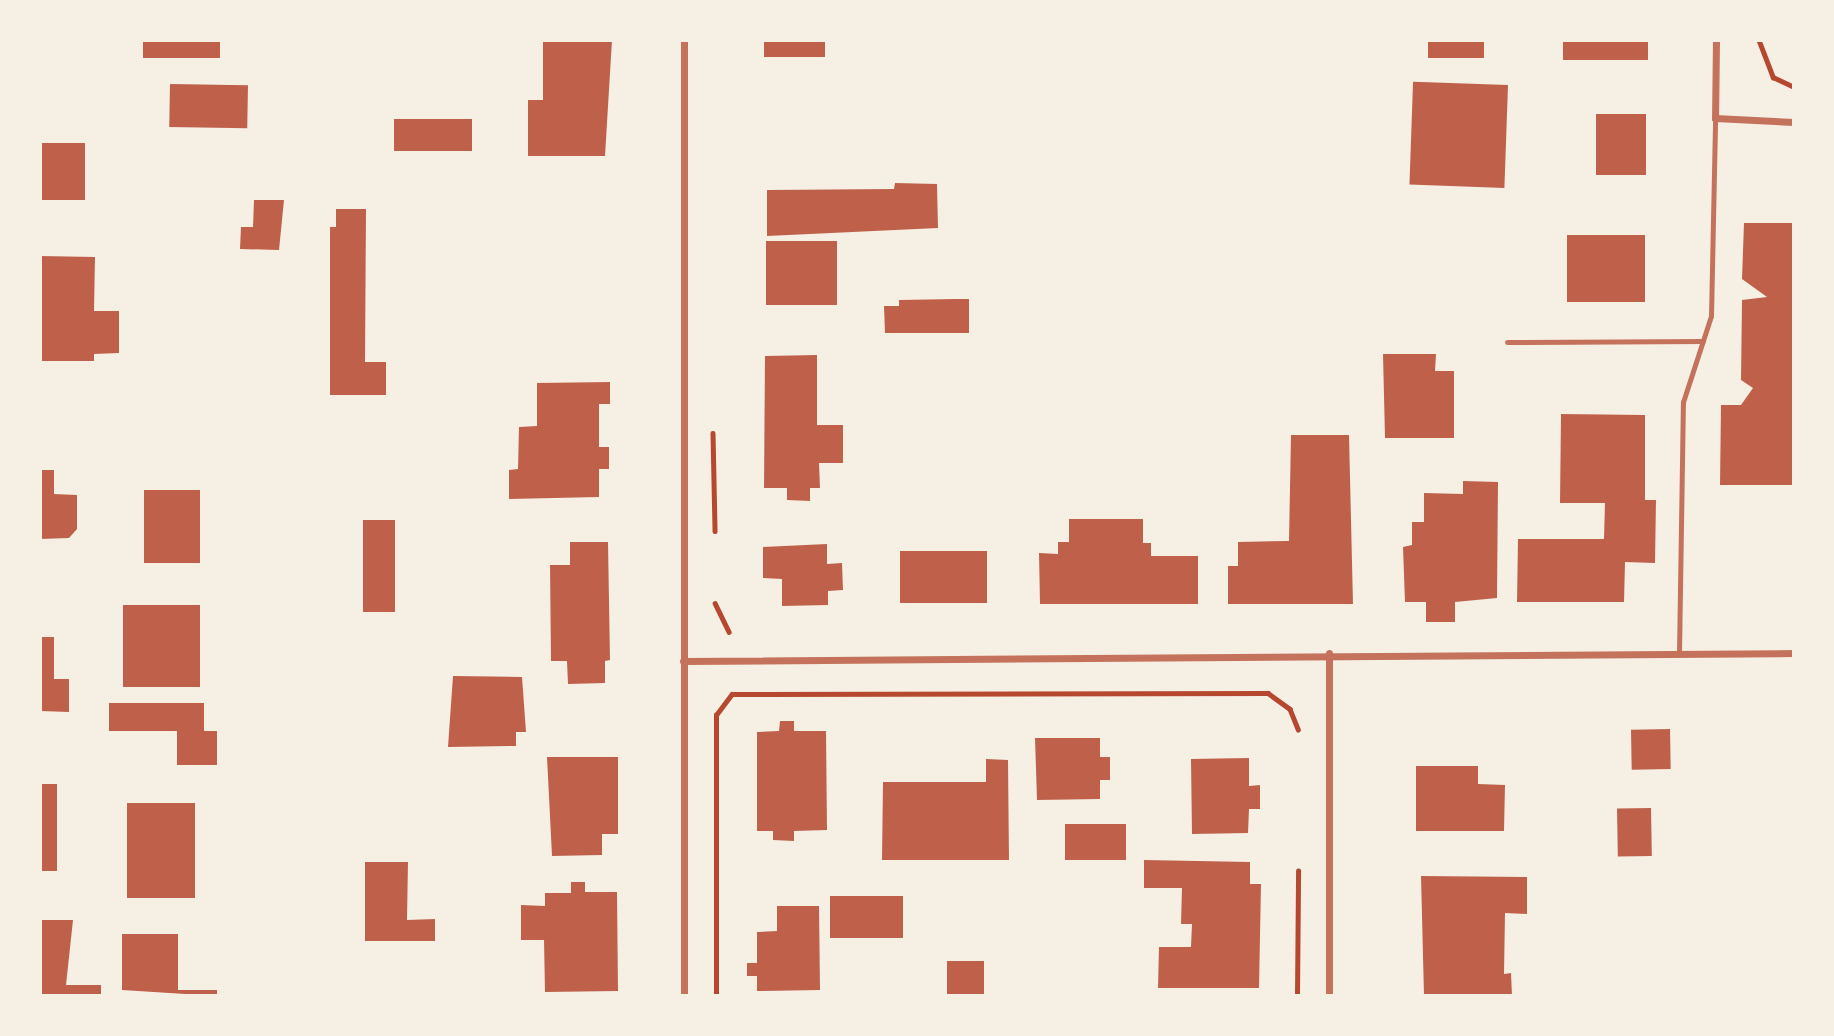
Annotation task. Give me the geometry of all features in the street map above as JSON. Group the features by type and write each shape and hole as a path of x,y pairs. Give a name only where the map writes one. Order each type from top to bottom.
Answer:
{"street":[{"path":"684,40 684,996"},
{"path":"1716,40 1715,118 1794,122"},
{"path":"683,661 1329,653 1794,653"},
{"path":"1329,653 1329,996"}],"lane":[{"path":"1679,653 1683,402 1711,316 1715,118"},
{"path":"1507,342 1703,341"}],"path":[{"path":"1759,40 1773,76 1794,87"},
{"path":"684,433 718,433 715,544"},
{"path":"714,599 723,627 744,638"},
{"path":"716,996 716,715 732,694 1269,693 1290,709 1298,740"},
{"path":"1297,996 1298,861"}],"building":[{"path":"143,40 220,40 220,58 143,58"},
{"path":"543,40 612,40 605,156 528,156 528,100 543,100"},
{"path":"764,40 825,40 825,57 764,57"},
{"path":"1428,40 1484,40 1484,58 1428,58"},
{"path":"1563,40 1648,40 1648,60 1563,60"},
{"path":"1413,82 1508,85 1504,188 1409,185"},
{"path":"170,84 248,85 247,128 169,127"},
{"path":"1596,114 1646,114 1646,175 1596,175"},
{"path":"394,119 472,119 472,151 394,151"},
{"path":"40,143 85,143 85,200 40,200"},
{"path":"895,183 937,184 938,228 767,236 767,190 894,189"},
{"path":"254,200 284,200 279,250 240,249 241,227 253,227"},
{"path":"336,209 366,209 365,362 386,362 386,395 330,395 330,227 336,227"},
{"path":"1744,223 1794,223 1794,485 1720,485 1721,405 1741,405 1753,388 1741,380 1742,300 1767,297 1742,279"},
{"path":"1567,235 1645,235 1645,302 1567,302"},
{"path":"766,241 837,241 837,305 766,305"},
{"path":"40,256 95,257 94,311 119,311 119,353 94,354 94,361 40,361"},
{"path":"969,299 969,333 885,333 884,306 899,306 899,300"},
{"path":"1383,354 1436,354 1435,371 1454,371 1454,438 1385,438"},
{"path":"817,355 817,425 843,425 843,463 819,463 820,488 810,488 810,501 787,500 787,488 764,488 765,356"},
{"path":"610,382 610,404 599,404 599,447 609,447 609,469 599,469 599,497 509,499 509,470 518,469 519,427 537,426 537,383"},
{"path":"1561,414 1645,415 1645,500 1656,500 1655,563 1625,562 1624,602 1517,602 1518,539 1604,539 1605,503 1560,503"},
{"path":"1291,435 1349,435 1353,604 1228,604 1228,566 1238,566 1238,542 1289,541"},
{"path":"40,470 54,470 54,494 77,495 77,529 69,538 40,539"},
{"path":"1463,481 1498,482 1497,598 1455,602 1455,622 1426,622 1426,602 1405,602 1403,547 1412,545 1412,522 1424,522 1424,493 1463,494"},
{"path":"144,490 200,490 200,563 144,563"},
{"path":"1069,519 1143,519 1143,543 1151,543 1151,556 1198,556 1198,604 1040,604 1039,553 1058,554 1058,542 1069,542"},
{"path":"363,520 395,520 395,612 363,612"},
{"path":"570,542 608,542 610,660 605,661 605,683 568,684 567,661 551,661 550,565 570,565"},
{"path":"827,544 827,564 842,563 843,590 828,591 828,605 782,606 782,579 763,578 763,547"},
{"path":"900,551 987,551 987,603 900,603"},
{"path":"123,605 200,605 200,687 123,687"},
{"path":"40,637 54,637 54,679 69,679 69,712 40,711"},
{"path":"453,676 522,677 526,732 516,732 516,746 448,747"},
{"path":"109,703 204,703 204,731 217,731 217,765 177,765 177,731 109,731"},
{"path":"780,721 794,721 794,731 826,731 827,830 794,831 794,841 773,840 773,831 757,831 757,732 779,731"},
{"path":"1670,729 1671,769 1632,770 1631,730"},
{"path":"1035,738 1100,738 1100,757 1110,757 1110,780 1100,780 1100,799 1037,800"},
{"path":"547,757 618,757 618,834 602,834 602,855 552,856"},
{"path":"1249,758 1249,786 1260,785 1260,809 1249,809 1248,833 1192,834 1191,759"},
{"path":"986,759 1008,760 1009,860 882,860 883,782 986,782"},
{"path":"1416,766 1478,766 1478,784 1505,785 1504,831 1416,831"},
{"path":"40,784 57,784 57,871 40,871"},
{"path":"127,803 195,803 195,898 127,898"},
{"path":"1651,808 1652,856 1618,857 1617,809"},
{"path":"1065,824 1126,824 1126,860 1065,860"},
{"path":"1144,860 1250,862 1250,884 1261,884 1259,988 1158,988 1159,947 1191,947 1192,924 1181,924 1182,888 1144,888"},
{"path":"365,862 408,862 407,920 435,919 435,941 365,941"},
{"path":"1421,876 1527,877 1527,914 1505,913 1504,974 1511,973 1512,996 1424,996"},
{"path":"571,882 585,882 585,892 617,892 618,991 545,992 544,940 521,940 521,905 545,906 545,893 571,893"},
{"path":"830,896 903,896 903,938 830,938"},
{"path":"777,906 819,906 820,990 757,991 757,976 747,976 747,963 757,963 757,932 777,931"},
{"path":"40,920 73,920 66,985 101,985 101,996 40,996"},
{"path":"122,934 178,934 178,990 217,990 217,996 122,990"},
{"path":"947,961 984,961 984,996 947,996"}]}
